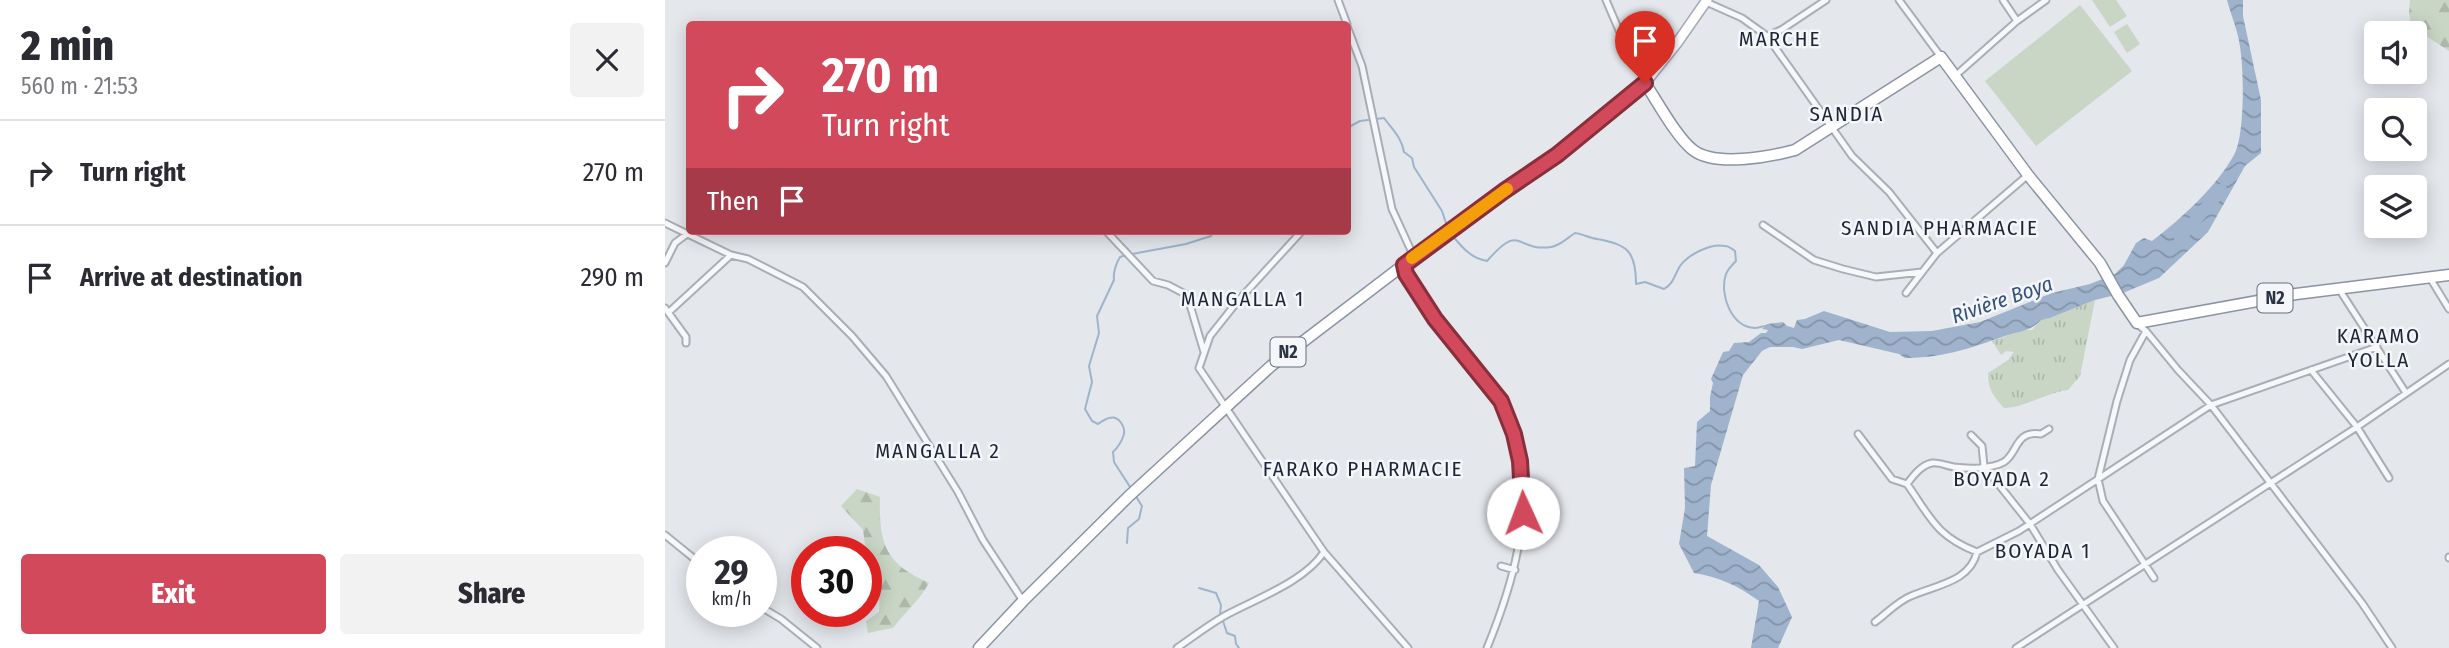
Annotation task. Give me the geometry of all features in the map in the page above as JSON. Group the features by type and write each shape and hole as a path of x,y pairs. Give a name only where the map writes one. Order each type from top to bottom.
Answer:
{"highway":[{"path":"1645,83 1695,152 1709,156 1772,156 1795,150 1941,57 2028,175 2100,263 2117,295 2137,323"},
{"name":"N2","path":"979,648 1142,483 1300,342 1413,257 1557,155 1645,83"},
{"name":"N2","path":"2137,323 2296,294 2449,275"}],"main road":[{"path":"1645,83 1706,1"}],"street":[{"path":"1338,0 1346,21"},
{"path":"1606,0 1623,42 1654,73"},
{"path":"1767,36 1781,30 1826,0"},
{"path":"1899,0 1941,57"},
{"path":"2003,0 2017,20"},
{"path":"1955,76 2017,20 2046,0"},
{"path":"1706,1 1742,18 1767,36 1852,156 1889,192 1937,253"},
{"path":"1351,36 1362,66 1392,209 1413,257"},
{"path":"1906,293 1937,253 2028,175"},
{"path":"665,223 686,234"},
{"path":"1763,225 1814,260 1843,269 1876,277 1922,272"},
{"path":"665,263 675,243 686,235"},
{"path":"689,235 731,255 748,259 803,287 866,351 886,376 958,492 1006,579 1023,601"},
{"path":"1110,235 1153,281 1187,295 1204,352"},
{"path":"1298,235 1210,336 1199,368 1324,552 1408,648"},
{"path":"687,343 686,337 667,310 731,255"},
{"path":"1404,265 1406,274 1435,319 1501,401 1514,434 1524,497 1522,528 1515,570 1487,648"},
{"path":"2430,278 2449,309"},
{"path":"2339,289 2406,393"},
{"path":"2137,323 2211,405 2362,603 2392,648"},
{"path":"2146,331 2130,360 2098,479 2103,501 2154,578"},
{"path":"1875,622 1909,596 1954,581 1974,563 1977,552 2030,524 2211,405 2377,347"},
{"path":"2016,648 2357,427 2449,364"},
{"path":"2311,370 2357,427 2389,478"},
{"path":"1907,484 1919,470 1933,463 1962,468 2000,464 2009,458 2022,438 2033,433 2041,434 2049,429"},
{"path":"1858,434 1892,479 1907,484 1934,526 1956,544 1977,552"},
{"path":"1971,435 1982,446 1984,466 2030,524 2113,648"},
{"path":"665,536 686,552"},
{"path":"1177,648 1224,615 1303,574 1324,552"},
{"path":"1501,566 1515,570"},
{"path":"777,617 817,648"}],"green space":[{"path":"2092,0 2116,0 2127,16 2110,27"},
{"path":"2410,0 2449,0 2449,51 2427,37 2427,21 2410,21"},
{"path":"2080,5 2132,71 2036,146 1985,81"},
{"path":"2127,24 2140,44 2127,53 2114,32"},
{"path":"2095,300 2080,376 2068,390 2004,408 1992,392 1988,373 2008,360 2014,352 2006,351 2001,355 1992,341 2024,330 2032,330 2041,320"},
{"path":"857,489 880,497 881,527 887,550 902,568 929,583 893,628 868,633 867,627 882,627 882,536 864,536 863,530 841,506"}],"water":[{"path":"2227,0 2243,0 2243,16 2261,100 2261,153 2245,166 2208,232 2159,278 2041,320 2028,329 1955,352 1905,358 1899,354 1839,340 1802,349 1770,347 1762,351 1743,375 1711,485 1707,536 1759,565 1778,587 1792,617 1778,648 1751,648 1759,601 1728,583 1694,573 1679,544 1685,508 1684,468 1695,466 1697,422 1710,411 1713,383 1711,379 1723,352 1729,351 1734,343 1749,342 1761,333 1766,333 1768,330 1762,329 1767,324 1783,322 1794,328 1797,320 1824,311 1890,332 1932,331 1980,322 2052,293 2090,284 2115,274 2124,265 2136,243 2144,238 2152,241 2208,190 2227,167 2238,146 2243,102 2242,71 2239,41"}],"waterway":[{"path":"1351,126 1360,121 1384,118 1399,138 1404,152 1412,158 1414,167 1442,211 1448,229"},
{"name":"Rivière Boya","path":"2179,235 2186,231 2221,190"},
{"path":"1451,234 1471,255 1487,261 1498,249 1513,240 1530,246 1551,247 1575,233 1607,241 1628,251 1634,264 1636,284 1645,282 1664,289 1672,282 1680,266 1694,254 1713,246 1728,246 1735,251 1736,261 1727,272 1724,282 1729,308 1733,316 1747,326 1766,326"},
{"path":"1132,254 1186,244 1212,235"},
{"path":"1126,255 1120,257 1117,262 1114,280 1097,316 1099,333 1089,366 1092,382 1085,409 1092,421 1098,424 1113,418 1121,423 1124,433 1113,452 1114,462 1132,490"},
{"path":"1127,543 1128,528 1139,519 1142,506 1135,495"},
{"path":"1199,588 1216,593 1221,605 1220,614"},
{"path":"1223,621 1227,633 1235,636 1239,648"}],"slow traffic":[{"path":"1412,258 1507,189"}],"district":[{"name":"MARCHE","path":"1780,39"},
{"name":"SANDIA","path":"1847,114"},
{"name":"SANDIA PHARMACIE","path":"1940,228"},
{"name":"MANGALLA 1","path":"1243,299"},
{"name":"KARAMO YOLLA","path":"2379,348"},
{"name":"MANGALLA 2","path":"938,451"},
{"name":"FARAKO PHARMACIE","path":"1363,469"},
{"name":"BOYADA 2","path":"2002,479"},
{"name":"BOYADA 1","path":"2043,551"}],"route":[{"path":"1523,513 1520,461 1514,434 1501,401 1435,319 1406,274 1404,265 1557,155 1645,83"}]}
